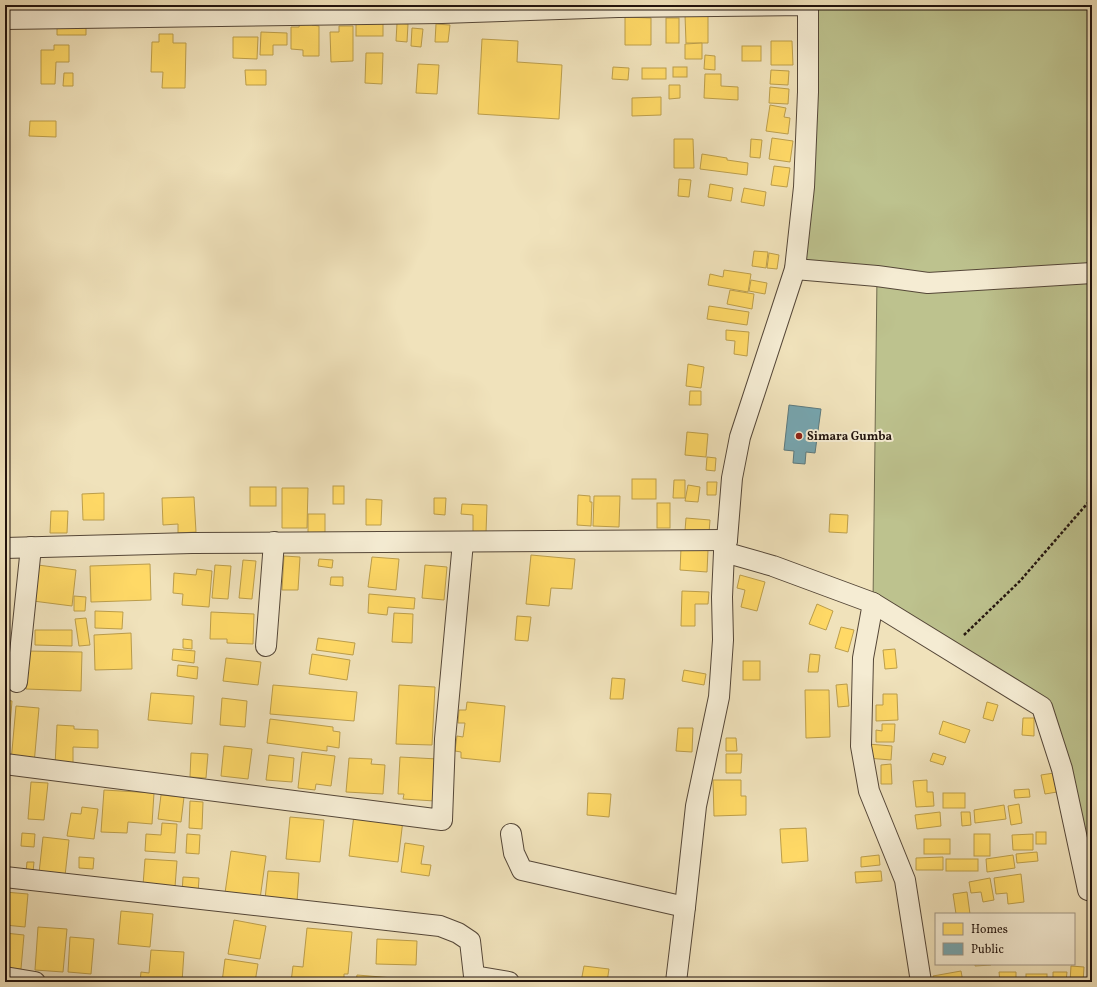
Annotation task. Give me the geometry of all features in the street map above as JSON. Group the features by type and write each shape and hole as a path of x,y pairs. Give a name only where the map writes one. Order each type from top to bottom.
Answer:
{"street":[{"path":"5,19 434,13 618,7 808,5 808,92 804,187 796,270 740,437 732,478 725,546 722,597 723,640 719,697 696,806 686,907 676,982"},
{"path":"796,270 876,276 928,283 1092,273"},
{"path":"5,548 274,542 463,542 725,546 773,566 873,603 1042,707 1062,769 1088,890 1092,891"},
{"path":"266,646 274,542"},
{"path":"5,764 442,820 445,739 463,542"},
{"path":"17,682 31,547"},
{"path":"873,603 863,658 860,746 869,791 905,880 921,982"},
{"path":"511,834 514,853 522,870 686,907"},
{"path":"5,877 440,926 458,933 470,941 474,979 509,982"},
{"path":"5,977 34,982"}],"path":[{"path":"949,650 1020,582 1092,498"}],"green space":[{"path":"808,5 1092,5 1092,891 1042,707 873,603 877,276 795,269"}],"building: Homes":[{"path":"685,15 708,15 708,43 686,43"},
{"path":"625,17 651,18 651,45 625,45"},
{"path":"666,18 679,18 679,43 666,43"},
{"path":"300,22 312,22 312,25 319,26 319,56 303,56 303,50 291,49 291,27 299,27"},
{"path":"356,22 383,22 383,36 356,36"},
{"path":"86,23 86,35 57,35 57,24"},
{"path":"397,23 408,24 407,42 396,41"},
{"path":"436,24 450,25 448,42 435,42"},
{"path":"339,26 353,26 353,61 331,62 330,32 339,32"},
{"path":"412,28 423,29 421,47 411,46"},
{"path":"261,32 287,33 287,45 273,45 273,55 260,55"},
{"path":"159,34 173,34 173,43 186,43 185,88 162,88 163,72 151,72 152,42 159,42"},
{"path":"233,37 258,37 257,59 233,58"},
{"path":"482,39 518,41 517,62 562,65 559,119 478,114"},
{"path":"771,41 792,41 793,65 771,65"},
{"path":"702,43 702,59 685,59 685,44"},
{"path":"54,45 69,45 69,62 56,62 55,84 41,84 41,50 54,50"},
{"path":"742,46 761,46 761,61 742,61"},
{"path":"366,53 383,53 382,84 365,83"},
{"path":"705,55 715,56 715,70 704,69"},
{"path":"418,64 439,65 437,94 416,93"},
{"path":"613,67 629,68 628,80 612,79"},
{"path":"673,67 687,67 687,77 673,77"},
{"path":"642,68 666,68 666,79 642,79"},
{"path":"245,70 266,70 266,85 246,85"},
{"path":"771,70 789,71 788,85 770,84"},
{"path":"64,73 73,73 73,86 63,86"},
{"path":"705,74 721,74 721,86 738,87 738,100 704,98"},
{"path":"669,85 680,85 680,98 669,99"},
{"path":"770,87 789,89 788,104 769,103"},
{"path":"661,97 661,115 632,116 632,98"},
{"path":"770,105 786,108 784,117 790,118 788,134 766,131"},
{"path":"30,121 56,121 56,137 29,136"},
{"path":"772,138 793,141 790,162 769,159"},
{"path":"674,139 693,139 694,168 674,168"},
{"path":"751,139 762,140 760,158 750,157"},
{"path":"702,154 748,163 747,175 700,169"},
{"path":"774,166 790,168 787,187 771,185"},
{"path":"679,179 691,180 689,197 678,196"},
{"path":"710,184 733,188 731,201 708,197"},
{"path":"744,188 766,192 764,206 741,202"},
{"path":"754,251 768,252 766,268 752,266"},
{"path":"769,253 779,255 777,269 767,268"},
{"path":"724,270 751,274 748,292 708,285 710,274 723,277"},
{"path":"751,280 767,283 765,294 749,291"},
{"path":"730,290 754,294 752,309 727,304"},
{"path":"709,306 749,312 747,325 707,319"},
{"path":"726,330 749,332 747,356 734,354 735,341 726,340"},
{"path":"688,364 704,367 701,388 686,386"},
{"path":"690,391 701,391 701,405 689,405"},
{"path":"687,432 708,434 706,457 685,455"},
{"path":"707,457 716,458 715,471 706,470"},
{"path":"632,479 656,479 656,499 632,499"},
{"path":"674,480 685,480 685,498 673,498"},
{"path":"707,482 717,482 716,495 707,495"},
{"path":"688,485 700,487 698,502 685,501"},
{"path":"333,486 344,486 344,504 333,504"},
{"path":"250,487 276,487 276,506 250,506"},
{"path":"282,488 308,488 307,528 282,528"},
{"path":"104,493 104,520 83,520 82,494"},
{"path":"578,495 590,496 590,502 592,502 591,526 577,525"},
{"path":"594,496 620,496 619,527 593,526"},
{"path":"194,497 196,532 178,533 178,524 163,525 162,498"},
{"path":"434,498 446,498 445,515 434,514"},
{"path":"366,499 382,500 381,525 366,525"},
{"path":"657,503 670,503 670,528 657,528"},
{"path":"462,504 487,505 486,533 473,533 473,515 461,514"},
{"path":"51,511 68,511 67,533 50,533"},
{"path":"308,514 325,514 325,536 308,536"},
{"path":"830,514 848,515 847,533 829,532"},
{"path":"686,518 710,520 709,533 685,531"},
{"path":"681,548 708,550 707,572 680,570"},
{"path":"531,555 575,559 572,589 551,588 549,606 526,604"},
{"path":"284,556 300,557 298,590 282,590"},
{"path":"372,557 399,559 396,590 368,587"},
{"path":"319,559 333,560 332,568 318,566"},
{"path":"243,560 256,561 252,599 239,598"},
{"path":"150,564 151,600 91,602 90,566"},
{"path":"38,565 76,570 72,606 33,601"},
{"path":"215,565 231,566 228,599 212,598"},
{"path":"425,565 447,567 444,600 422,598"},
{"path":"197,569 212,571 209,607 182,605 183,594 173,593 174,573 196,575"},
{"path":"740,575 765,582 757,611 741,607 745,590 737,588"},
{"path":"331,577 343,577 343,586 330,585"},
{"path":"682,591 709,592 708,604 695,604 695,626 681,626"},
{"path":"369,594 415,598 414,609 388,607 387,615 368,613"},
{"path":"74,596 86,597 85,611 74,611"},
{"path":"817,604 833,611 826,630 809,624"},
{"path":"95,611 123,612 122,629 95,628"},
{"path":"211,612 254,614 253,644 227,643 227,639 210,639"},
{"path":"394,613 413,614 412,643 392,642"},
{"path":"517,616 531,617 528,641 515,640"},
{"path":"86,618 90,645 79,646 75,619"},
{"path":"841,627 854,630 848,652 835,648"},
{"path":"35,630 72,630 72,646 35,645"},
{"path":"131,633 132,669 95,670 94,635"},
{"path":"318,638 355,643 353,655 316,650"},
{"path":"183,639 192,640 192,649 183,648"},
{"path":"5,648 8,648 7,675 5,675"},
{"path":"173,649 195,651 194,663 172,660"},
{"path":"895,649 897,668 885,669 883,650"},
{"path":"27,651 82,652 81,691 26,689"},
{"path":"312,654 350,660 347,680 309,674"},
{"path":"810,654 820,655 818,672 808,672"},
{"path":"226,658 261,662 258,685 223,681"},
{"path":"743,661 760,661 760,680 743,680"},
{"path":"178,665 198,667 197,679 177,676"},
{"path":"684,670 706,674 704,685 682,681"},
{"path":"612,678 625,679 623,699 610,699"},
{"path":"847,684 849,706 838,707 836,685"},
{"path":"273,685 357,692 354,721 270,714"},
{"path":"399,685 435,687 432,745 396,744"},
{"path":"805,690 829,690 830,737 806,738"},
{"path":"151,693 194,696 192,724 148,720"},
{"path":"883,694 897,694 898,720 876,721 876,705 883,705"},
{"path":"222,698 247,701 245,727 220,725"},
{"path":"5,700 12,701 7,762 5,762"},
{"path":"467,702 505,706 500,762 461,758 461,752 455,751 457,736 463,737 465,723 458,723 459,710 466,710"},
{"path":"987,702 998,705 993,721 983,718"},
{"path":"16,706 39,708 34,764 11,762"},
{"path":"1023,718 1034,718 1034,736 1022,735"},
{"path":"270,719 333,727 333,731 340,732 339,748 327,746 327,751 267,743"},
{"path":"943,721 970,730 965,743 939,734"},
{"path":"882,724 895,724 894,742 876,742 876,730 882,731"},
{"path":"57,725 74,726 74,729 98,730 98,748 73,747 73,767 55,766"},
{"path":"678,728 693,728 692,752 676,751"},
{"path":"726,738 736,738 737,751 726,751"},
{"path":"868,744 892,746 891,760 867,758"},
{"path":"224,746 252,749 248,779 221,776"},
{"path":"302,752 335,756 331,786 316,784 315,790 298,788"},
{"path":"191,753 208,754 206,778 190,777"},
{"path":"933,753 946,757 943,765 930,761"},
{"path":"726,754 742,754 741,773 726,773"},
{"path":"269,755 294,758 292,782 266,780"},
{"path":"400,757 438,759 435,801 403,799 404,794 398,794"},
{"path":"349,758 372,759 371,764 385,765 383,794 346,792"},
{"path":"891,764 892,784 881,784 881,765"},
{"path":"1054,773 1057,792 1045,794 1041,775"},
{"path":"713,780 741,780 741,796 746,796 746,815 714,816"},
{"path":"927,780 927,792 933,792 934,806 916,807 913,781"},
{"path":"31,782 48,783 44,820 28,819"},
{"path":"1029,789 1030,797 1015,798 1014,790"},
{"path":"104,790 154,793 152,824 128,822 127,833 101,832"},
{"path":"588,793 611,794 609,817 587,815"},
{"path":"943,793 965,793 965,808 943,808"},
{"path":"161,795 184,797 181,822 158,819"},
{"path":"190,801 203,802 202,829 189,828"},
{"path":"1019,804 1022,823 1011,825 1008,806"},
{"path":"1004,805 1006,819 975,823 974,810"},
{"path":"82,807 98,809 94,839 67,836 71,813 81,814"},
{"path":"940,812 941,826 917,829 915,815"},
{"path":"961,812 970,812 971,825 962,826"},
{"path":"354,815 403,820 398,862 349,856"},
{"path":"290,817 324,820 320,862 286,859"},
{"path":"162,823 177,824 175,853 145,851 146,834 161,835"},
{"path":"806,828 808,861 782,863 780,829"},
{"path":"1036,832 1046,832 1046,844 1036,844"},
{"path":"22,833 35,834 34,847 21,846"},
{"path":"187,834 200,835 199,854 186,853"},
{"path":"974,834 990,834 990,856 974,856"},
{"path":"1033,834 1033,850 1013,850 1012,835"},
{"path":"43,837 69,840 65,876 39,873"},
{"path":"924,839 950,839 950,854 924,854"},
{"path":"405,843 424,846 421,864 431,865 429,876 401,872"},
{"path":"231,851 266,856 260,899 225,893"},
{"path":"1037,852 1038,861 1017,863 1016,854"},
{"path":"879,855 880,865 861,867 861,857"},
{"path":"1013,855 1015,868 987,872 986,859"},
{"path":"79,857 94,858 93,869 79,868"},
{"path":"943,857 943,870 916,870 916,858"},
{"path":"145,859 177,861 175,887 143,885"},
{"path":"946,859 978,859 978,871 946,871"},
{"path":"27,862 34,862 33,872 26,872"},
{"path":"268,871 299,873 297,902 265,899"},
{"path":"881,871 882,881 856,883 855,872"},
{"path":"1021,874 1024,902 1008,904 1007,893 996,894 994,878"},
{"path":"183,877 199,878 198,894 182,893"},
{"path":"990,878 994,900 983,902 981,892 971,893 969,882"},
{"path":"5,892 28,894 25,927 5,925"},
{"path":"967,892 970,913 956,913 953,894"},
{"path":"121,911 153,914 150,947 118,944"},
{"path":"234,920 266,926 260,959 228,954"},
{"path":"38,927 67,929 63,972 35,970"},
{"path":"307,928 352,932 348,974 344,974 344,982 291,982 293,966 303,967"},
{"path":"5,933 24,935 21,969 5,968"},
{"path":"70,937 94,939 91,974 68,972"},
{"path":"377,939 417,941 416,965 376,964"},
{"path":"151,950 184,952 182,982 140,982 141,972 149,973"},
{"path":"225,959 258,964 255,982 222,982"},
{"path":"584,966 609,969 607,982 581,982"},
{"path":"1071,966 1084,967 1083,982 1070,982"},
{"path":"961,971 963,982 934,982 933,976"},
{"path":"999,972 1016,972 1016,982 1000,982"},
{"path":"1053,972 1067,972 1066,982 1053,982"},
{"path":"1026,974 1047,974 1047,982 1026,982"},
{"path":"357,975 418,980 418,982 356,982"}],"building: Public":[{"path":"789,405 821,409 815,453 806,452 805,464 793,463 794,451 784,450"}],"place":[{"name":"Simara Gumba","path":"799,436"}]}
